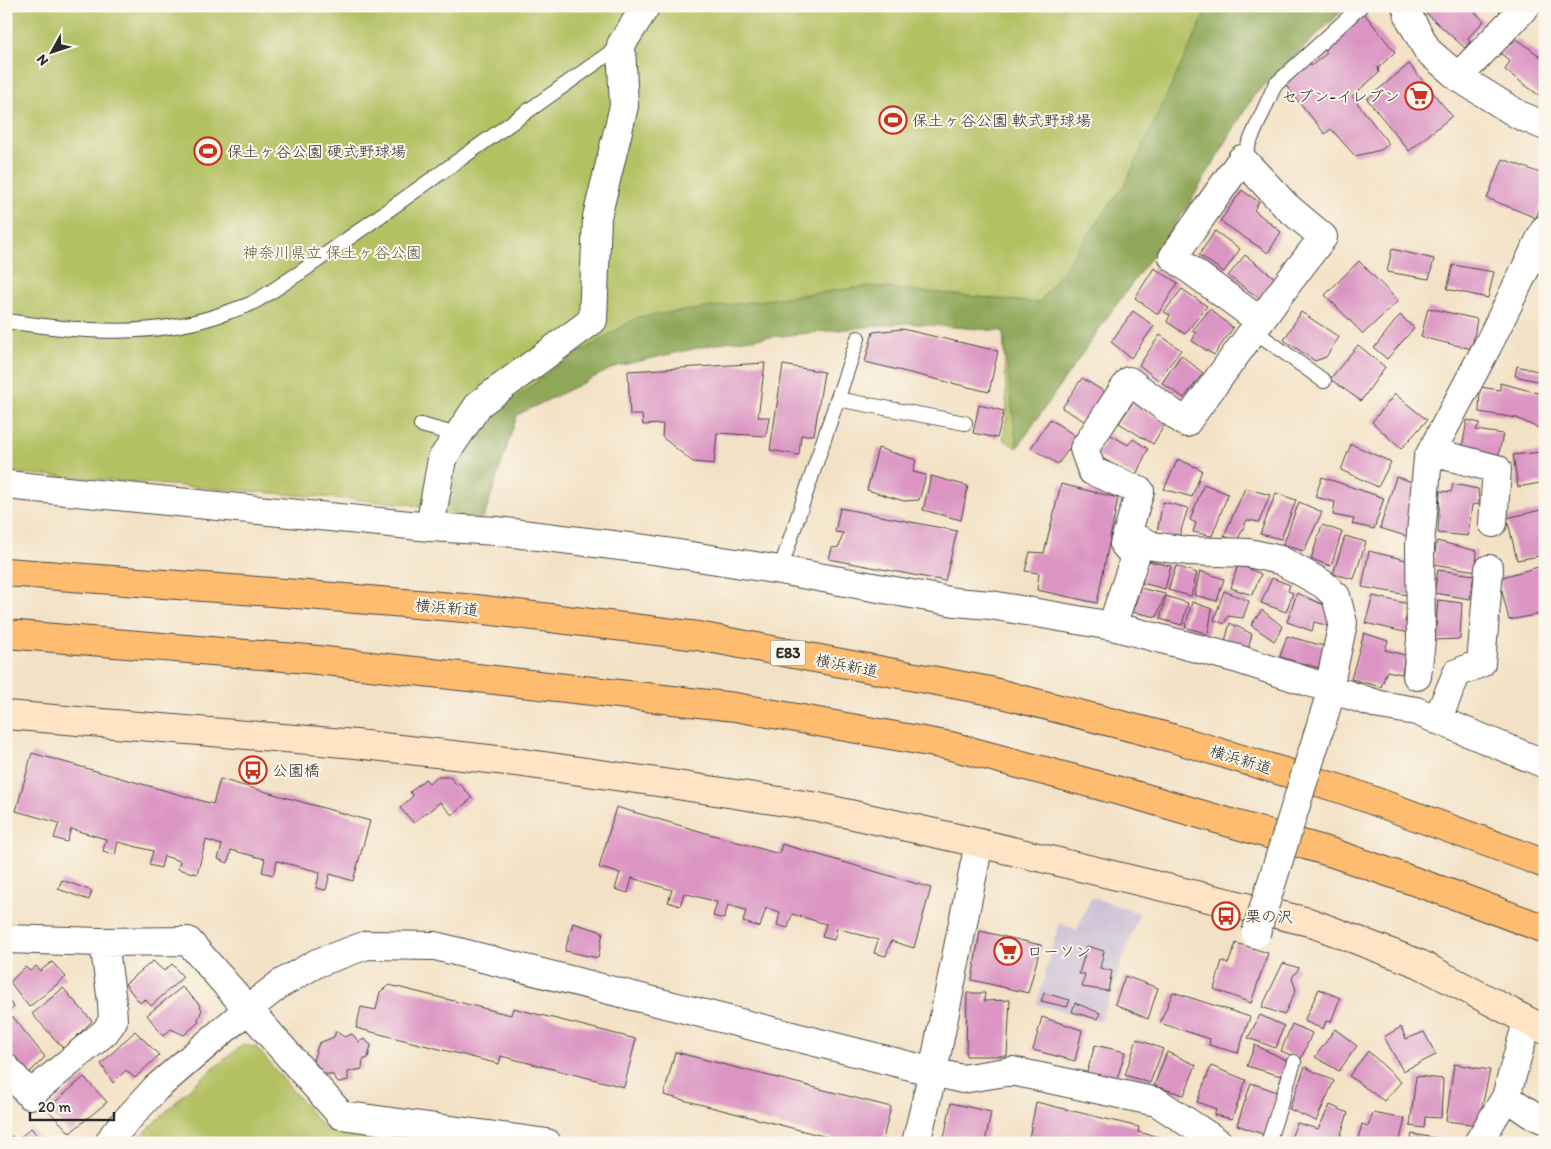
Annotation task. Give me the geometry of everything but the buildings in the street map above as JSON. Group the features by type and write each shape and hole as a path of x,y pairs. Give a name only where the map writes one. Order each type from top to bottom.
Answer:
{"highway":[{"name":"横浜新道","path":"6,572 284,592 476,609 698,636 990,691 1172,738 1344,790 1545,864"},
{"path":"6,634 308,659 736,707 951,746 1104,787 1333,853 1545,929"},
{"path":"1344,790 1545,844"},
{"path":"1454,895 1545,944"}],"street":[{"path":"430,527 442,459 479,404 593,320 598,217 624,106 621,45 646,6"},
{"path":"1406,6 1410,19 1428,51 1458,77 1519,115 1545,126"},
{"path":"1458,77 1526,6"},
{"path":"1112,626 1135,557 1124,544 1140,491 1092,471 1084,449 1129,381 1186,422 1323,237 1286,206 1242,159 1173,257 1256,326"},
{"path":"1422,701 1420,544 1428,458 1487,347 1545,229"},
{"path":"1432,452 1497,469 1493,523"},
{"path":"6,485 430,527 497,531 653,550 780,570 955,602 991,605 1112,626 1238,659 1328,695 1375,709 1422,701 1458,673 1481,663 1489,569"},
{"path":"1127,534 1152,546 1188,551 1249,553 1280,560 1323,584 1336,596 1343,623 1328,695 1256,932"},
{"path":"1422,701 1545,764"},
{"path":"6,715 356,744 516,762 664,782 818,807 979,843 1309,922 1420,964 1536,1026 1506,1097 1478,1143"},
{"path":"916,1143 933,1072 979,843"},
{"path":"6,939 104,942 188,941 341,1115 547,1143"},
{"path":"6,1068 30,1095 105,1032 113,1021 104,942"},
{"path":"109,1143 115,1133 156,1088 280,984 317,963 367,945 435,946 962,1079 1012,1071 1157,1102 1219,1143"},
{"path":"1506,1097 1531,1114 1545,1120"}],"lane":[{"path":"1242,159 1275,85 1361,6"},
{"path":"6,321 50,328 88,330 128,331 164,329 211,318 252,303 300,272 621,45"},
{"path":"1256,326 1324,381"},
{"path":"780,570 858,338"},
{"path":"837,399 965,423"},
{"path":"421,425 458,435"},
{"path":"1268,1143 1294,1062"}],"shaded area":[{"path":"1091,897 1139,913 1101,1022 1037,1004 1059,923 1077,930"}],"green space":[{"name":"神奈川県立 保土ヶ谷公園","path":"6,6 1347,6 1254,95 1186,209 1106,319 1017,448 1003,439 1007,413 1003,331 888,321 724,342 617,366 517,415 484,517 464,521 410,504 6,472"},
{"path":"1209,6 1347,6 1254,95 1186,209 1106,319 1017,448 1003,331 905,323 724,342 617,366 517,415 484,517 464,521 447,506 476,430 555,367 638,317 868,286 1039,303 1126,182"},
{"path":"242,1045 256,1047 324,1128 416,1143 134,1143 189,1089"}],"place":[{"name":"セブン-イレブン","path":"1419,96"},
{"name":"保土ヶ谷公園 軟式野球場","path":"893,120"},
{"name":"保土ヶ谷公園 硬式野球場","path":"208,151"},
{"name":"公園橋","path":"253,770"},
{"name":"栗の沢","path":"1226,916"},
{"name":"ローソン","path":"1008,951"}]}
